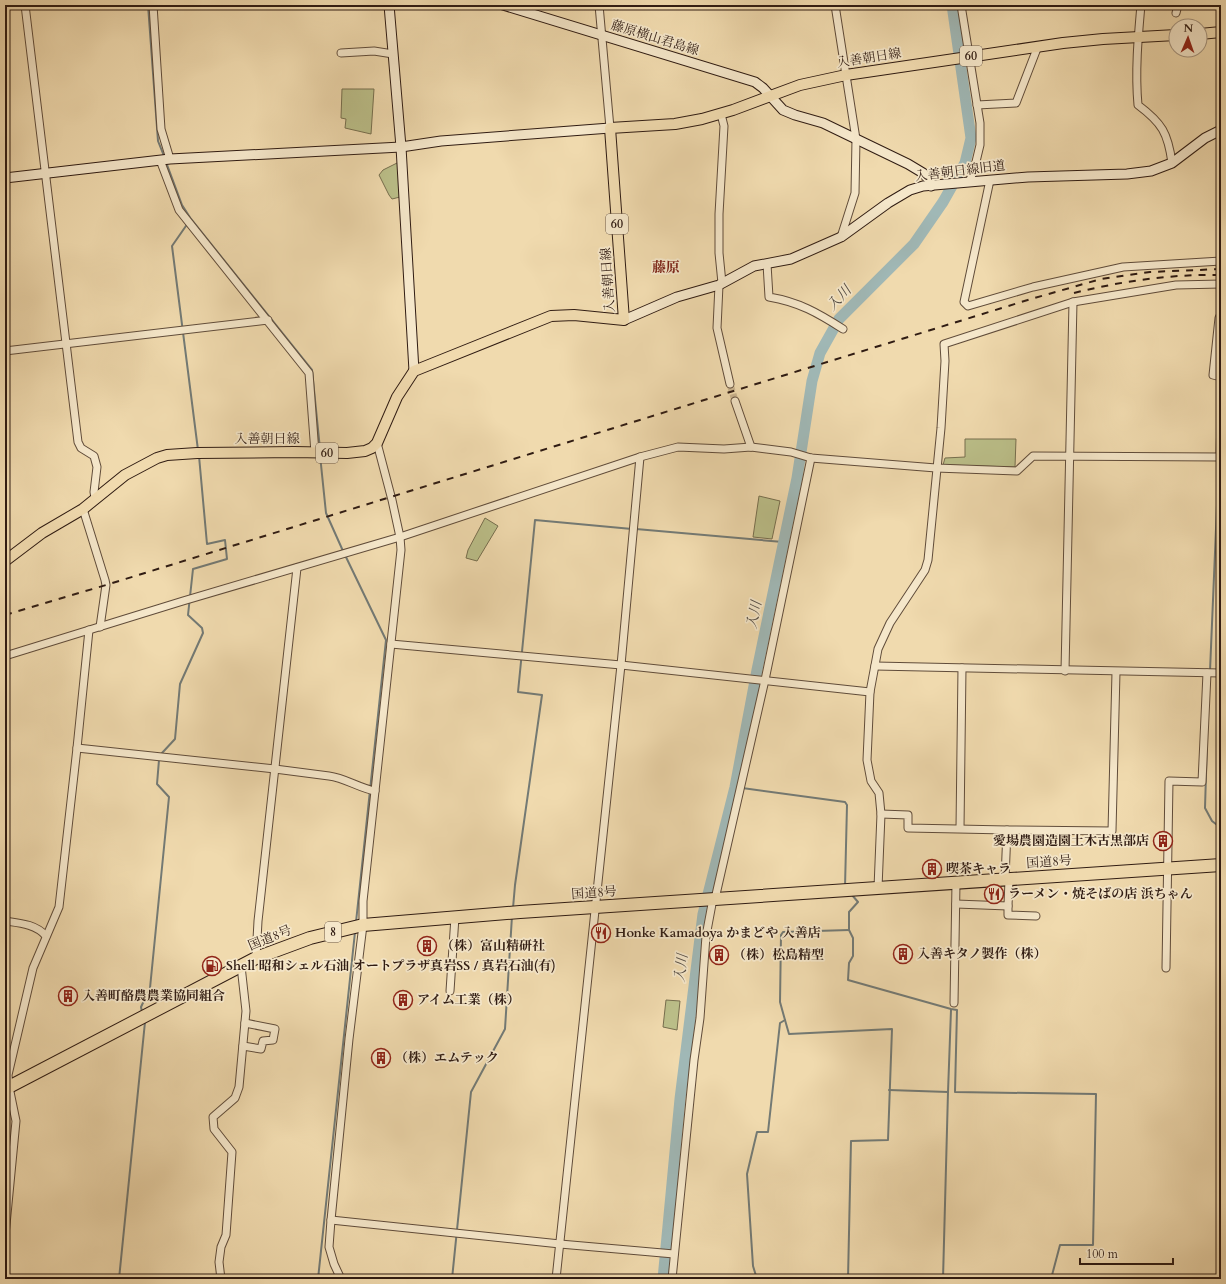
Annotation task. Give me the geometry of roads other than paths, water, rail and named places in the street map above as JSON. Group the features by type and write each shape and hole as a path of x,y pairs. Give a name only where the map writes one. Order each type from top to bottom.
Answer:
{"highway":[{"name":"国道8号","path":"7,1088 256,958 310,938 363,925 695,900 1221,865"}],"main road":[{"path":"1208,33 1221,32"},
{"name":"入善朝日線","path":"414,371 551,316 574,316 624,320 610,128 675,124 721,114 800,85 846,75 1038,46 1103,39 1168,36"},
{"path":"377,443 397,397 414,371"},
{"name":"入善朝日線","path":"5,562 42,533 83,509 125,475 147,462 167,455 212,453 358,452 372,448 377,443"}],"street":[{"path":"25,5 78,442 81,448 94,456 97,467 94,492 95,498"},
{"path":"152,5 161,129 170,159"},
{"path":"389,5 401,147 414,371"},
{"name":"藤原横山君島線","path":"503,5 755,82 763,88 783,110 794,115 823,123 923,172 930,180 931,186"},
{"path":"5,178 170,159 401,147 441,141 610,128 599,5"},
{"path":"835,5 856,139 855,193 841,237"},
{"path":"961,5 980,123 980,145 974,170 967,182"},
{"path":"1140,5 1138,38 1138,105 1156,120 1169,145 1172,163"},
{"path":"1176,13 1178,5"},
{"path":"977,105 1016,103 1038,46"},
{"path":"342,53 374,51 393,54"},
{"path":"721,114 724,126 719,208 720,284 718,328 730,384"},
{"name":"入善朝日線旧道","path":"624,320 677,297 720,284 754,266 791,259 841,237 903,193 923,186 1028,177 1127,174 1151,171 1172,163 1205,138 1221,130"},
{"path":"160,160 179,210 309,372 315,453"},
{"path":"990,180 964,302 968,306 1034,287 1123,267 1221,261"},
{"path":"767,264 769,297 786,300 816,311 843,330"},
{"path":"878,888 881,814 879,793 871,781 867,760 870,692 878,649 890,623 925,570 928,560 941,428 945,361 944,344 1073,302 1176,285 1221,284"},
{"path":"1066,671 1073,302"},
{"path":"1221,314 1219,318 1213,375 1221,377"},
{"path":"5,351 268,320"},
{"path":"735,401 751,447"},
{"path":"5,656 400,537 640,456 678,447 724,449 751,447 791,452 811,458 936,468 1017,471 1032,456 1220,457 1221,417"},
{"path":"341,1279 334,1264 329,1247 331,1220 349,1039 363,925 363,901 401,550 400,537 392,500 377,443"},
{"path":"556,1279 621,665 640,456"},
{"path":"672,1279 673,1254 700,1018 706,936 712,904 715,899 765,680 811,458"},
{"path":"83,509 105,580 100,627"},
{"path":"256,958 258,921 297,568"},
{"path":"5,1235 16,1121 7,1088 8,1075 33,968 59,907 89,630"},
{"path":"391,644 621,665 870,692"},
{"path":"875,666 1221,673"},
{"path":"960,828 962,668"},
{"path":"881,814 908,815 908,828 1112,831 1116,672"},
{"path":"1166,968 1169,781 1202,782 1207,673"},
{"path":"77,748 275,768 336,777 364,789 375,791"},
{"path":"1007,830 1008,915 1036,916"},
{"path":"954,1003 956,883"},
{"path":"956,904 1008,906"},
{"path":"450,990 455,917"},
{"path":"5,921 26,924 43,932 46,936"},
{"path":"221,1279 219,1262 221,1247 226,1235 232,1152 214,1129 213,1117 235,1098 239,1087 246,1011 241,966"},
{"path":"243,1046 261,1049 263,1041 273,1040 275,1029 245,1023"},
{"path":"331,1220 560,1244 673,1254"}],"waterway":[{"path":"148,5 158,141 164,156"},
{"name":"入川","path":"663,1279 680,1099 703,914 735,787 757,670 797,478 812,381 820,353 839,319 914,244 943,202 965,163 971,138 952,5"},
{"path":"166,162 182,205 191,219 312,370 320,449"},
{"path":"188,223 172,246 198,450"},
{"path":"1217,373 1220,338"},
{"path":"1217,378 1217,419"},
{"path":"320,455 326,513 343,551"},
{"path":"142,1012 141,1007 150,988 169,797 157,784 159,760 162,753 175,739 180,684 203,633 202,628 188,615 193,569 227,559 225,540 207,544 199,456"},
{"path":"1210,671 1217,505 1217,458"},
{"path":"513,908 542,695 518,692 535,520 632,529"},
{"path":"636,529 783,542"},
{"path":"345,555 386,640 356,922"},
{"path":"1207,742 1205,808 1212,821 1221,828"},
{"path":"735,787 845,802 847,805 845,887"},
{"path":"852,895 858,902 849,912 849,930 853,938 853,956 849,963 848,980 957,1010 955,1092 1096,1094 1093,1245 1060,1245 1051,1279"},
{"path":"452,1279 471,1092 505,1029 512,916"},
{"path":"757,1279 753,1266 747,1174 757,1132 768,1132 780,1023 785,1020 780,1002 781,935 783,932 849,930"},
{"path":"318,1279 355,932"},
{"path":"889,1090 948,1092 951,1010"},
{"path":"785,1020 789,1034 892,1029 888,1140 851,1141 848,1279"},
{"path":"119,1279 145,1022"},
{"path":"943,1279 948,1092"}],"tunnel":[{"path":"730,384 735,401"}],"railway":[{"path":"5,615 1031,299 1101,279 1150,272 1221,269"},
{"path":"1074,293 1147,279 1221,275"}],"place":[{"name":"愛場農園造園土木古黒部店","path":"1163,841"},
{"name":"喫茶キャラ","path":"932,869"},
{"name":"ラーメン・焼そばの店 浜ちゃん","path":"994,894"},
{"name":"Honke Kamadoya かまどや 入善店","path":"601,933"},
{"name":"（株）富山精研社","path":"427,946"},
{"name":"入善キタノ製作（株）","path":"903,954"},
{"name":"（株）松島精型","path":"719,955"},
{"name":"Shell 昭和シェル石油 オートプラザ真岩SS / 真岩石油(有)","path":"212,966"},
{"name":"入善町酪農農業協同組合","path":"68,996"},
{"name":"アイム工業（株）","path":"403,1000"},
{"name":"（株）エムテック","path":"381,1058"}],"district":[{"name":"藤原","path":"666,267"}]}
